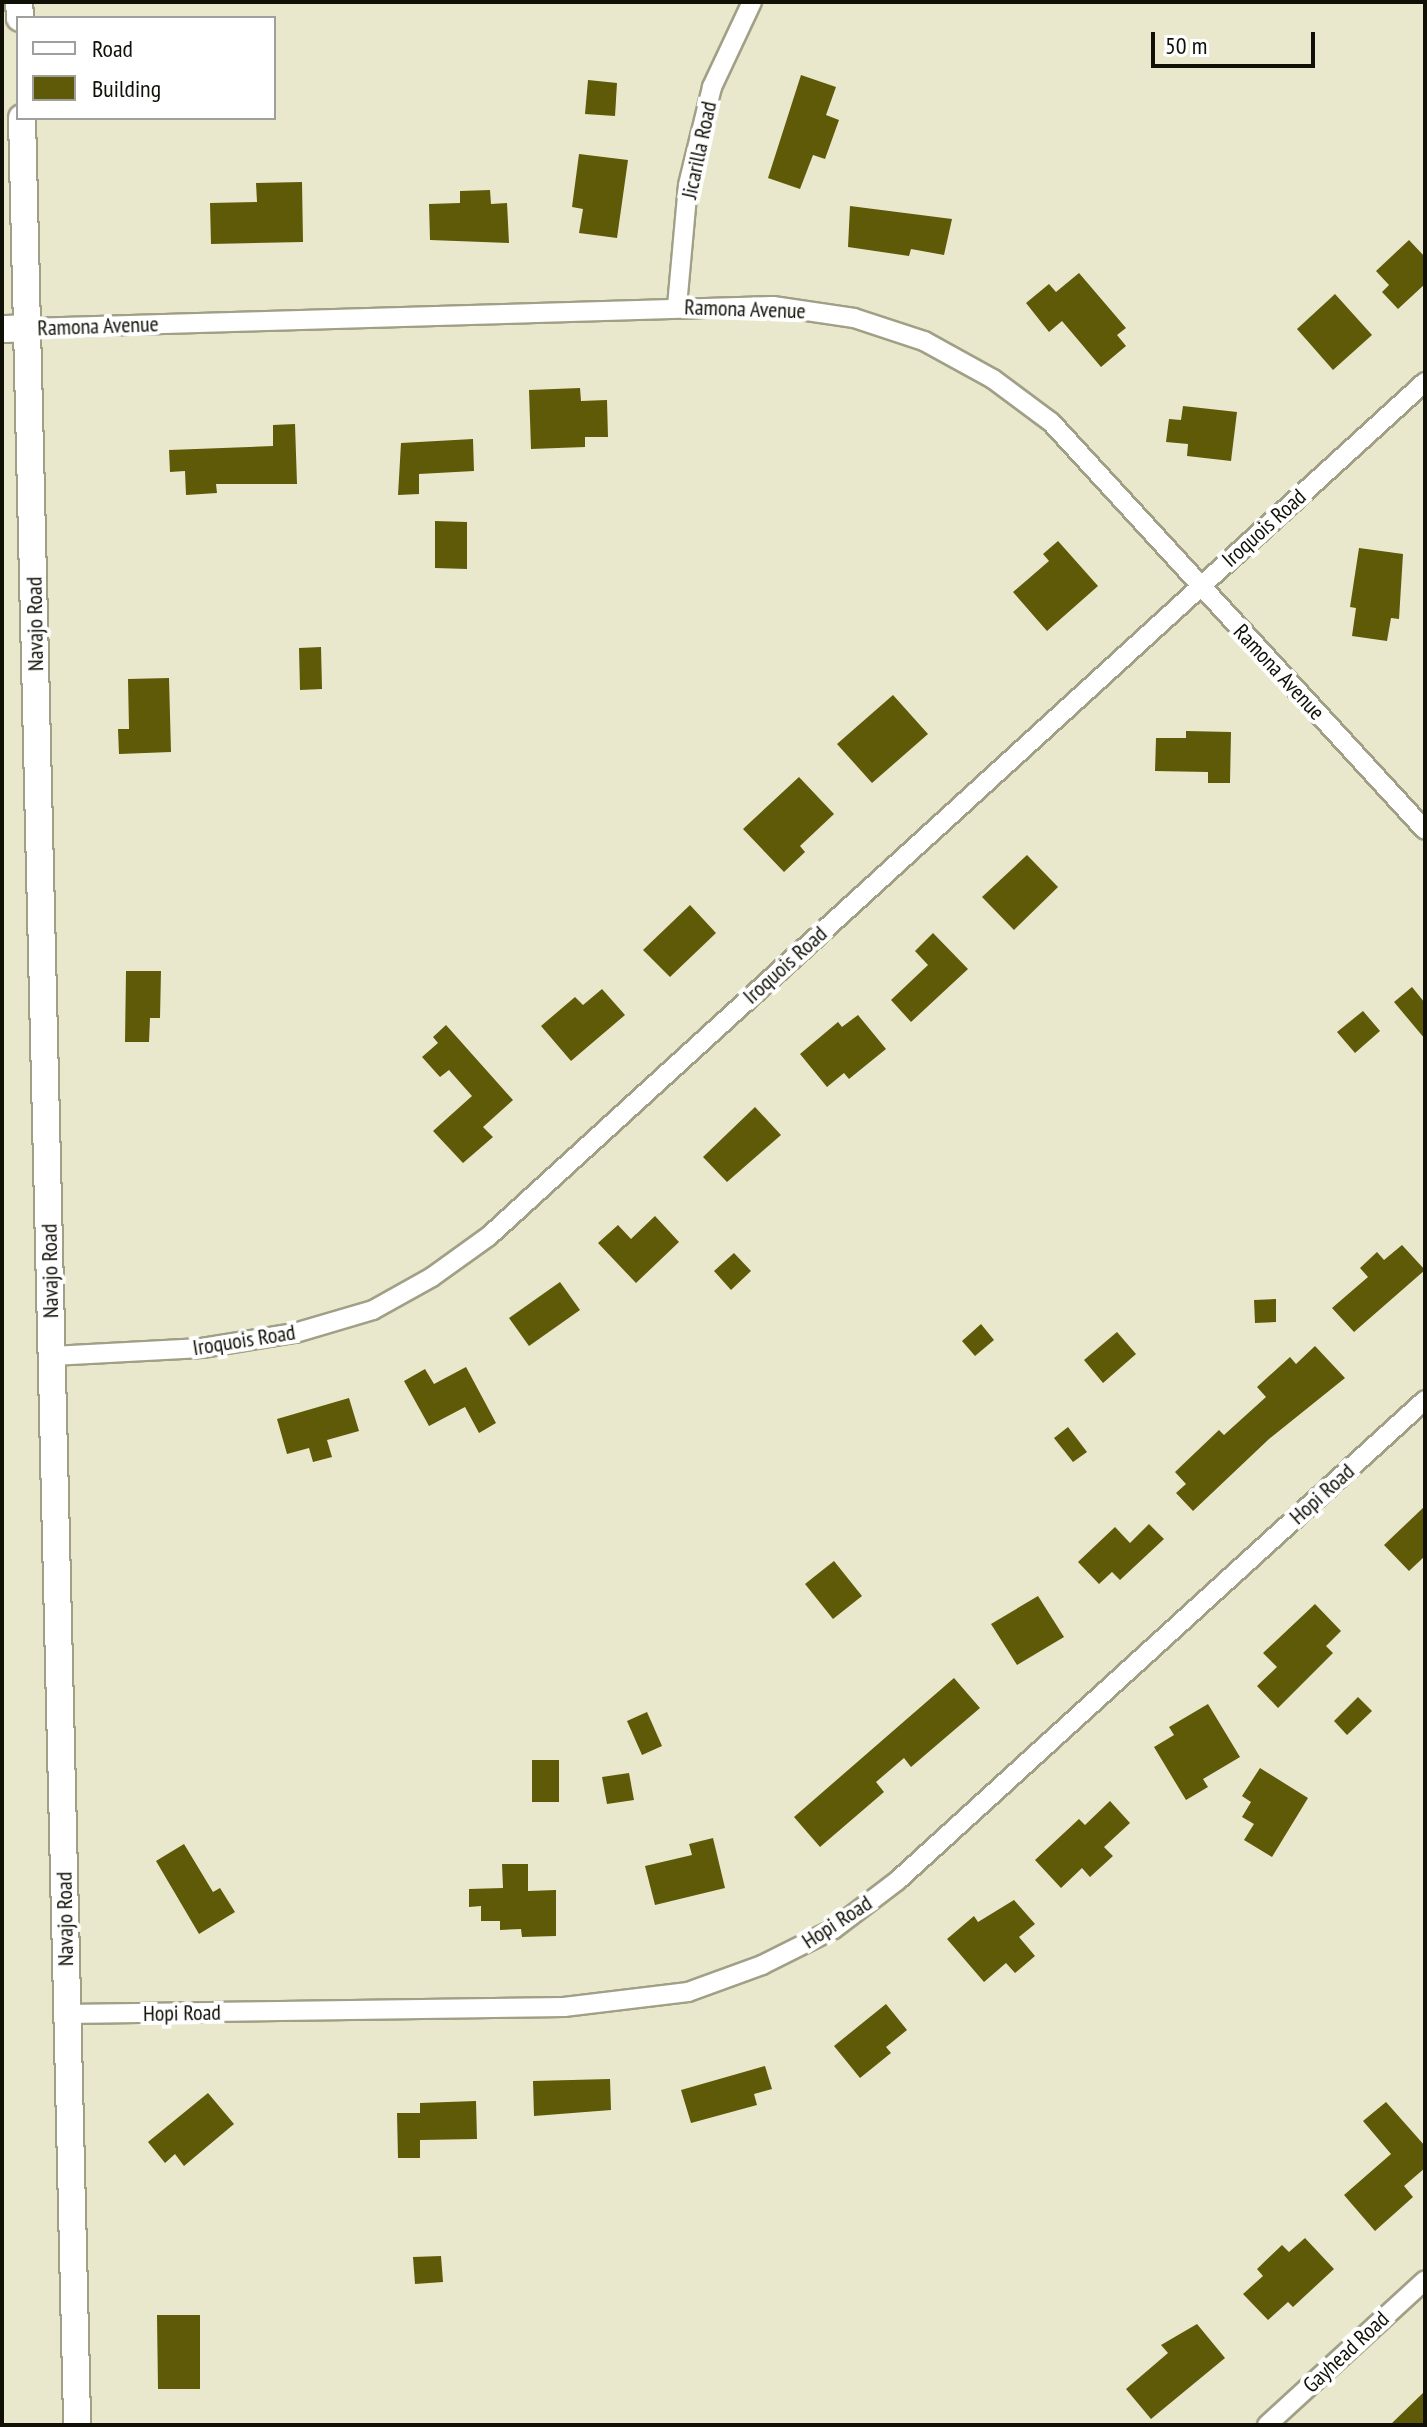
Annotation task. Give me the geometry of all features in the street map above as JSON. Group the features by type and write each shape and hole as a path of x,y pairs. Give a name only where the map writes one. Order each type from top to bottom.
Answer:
{"main road":[{"name":"Navajo Road","path":"22,120 15,328 52,1356 77,2425"}],"street":[{"name":"Jicarilla Road","path":"677,306 688,185 712,87 752,2"},
{"name":"Ramona Avenue","path":"15,328 677,306 773,306 854,318 924,341 993,379 1051,422 1425,830"},
{"name":"Iroquois Road","path":"52,1356 202,1348 295,1333 373,1310 432,1277 489,1236 1425,382"},
{"name":"Hopi Road","path":"67,2014 564,2007 688,1992 762,1965 834,1929 897,1881 1425,1400"},
{"name":"Gayhead Road","path":"1267,2425 1425,2280"}],"building":[{"path":"801,75 836,87 826,115 839,120 825,159 813,155 800,189 768,178"},
{"path":"588,80 617,83 615,116 585,114"},
{"path":"579,154 628,160 617,238 579,233 583,209 572,207"},
{"path":"302,182 303,242 211,244 210,203 257,202 256,183"},
{"path":"490,190 491,204 507,203 509,243 430,240 429,204 460,203 460,191"},
{"path":"850,206 952,219 944,255 911,249 909,256 848,247"},
{"path":"1409,240 1425,257 1425,284 1398,309 1382,292 1389,285 1376,271"},
{"path":"1079,273 1126,328 1117,335 1126,346 1101,367 1062,321 1049,332 1026,303 1049,284 1056,292"},
{"path":"1335,294 1372,335 1333,370 1297,329"},
{"path":"580,388 581,401 607,400 608,437 585,437 585,447 531,449 529,390"},
{"path":"1183,406 1237,412 1231,461 1187,456 1188,444 1166,442 1169,419 1181,420"},
{"path":"295,424 297,484 216,484 217,493 186,495 185,471 170,472 169,450 273,446 273,425"},
{"path":"473,439 474,471 419,474 419,494 398,495 401,443"},
{"path":"435,521 467,522 467,569 435,568"},
{"path":"1058,541 1098,586 1047,631 1013,592 1049,561 1043,554"},
{"path":"1359,548 1403,554 1399,619 1391,618 1387,641 1352,636 1356,608 1350,607"},
{"path":"321,647 322,689 300,690 299,648"},
{"path":"169,678 171,752 119,754 118,729 129,729 128,679"},
{"path":"893,695 928,734 872,783 837,744"},
{"path":"1186,731 1231,732 1230,783 1208,783 1208,772 1155,771 1156,738 1186,738"},
{"path":"799,777 834,814 800,846 805,852 784,872 743,829"},
{"path":"1027,855 1058,887 1014,930 982,897"},
{"path":"690,905 716,933 670,977 643,950"},
{"path":"933,933 968,969 911,1022 891,1000 928,965 915,951"},
{"path":"126,971 161,971 160,1018 150,1018 149,1042 125,1042"},
{"path":"1412,987 1425,1003 1425,1039 1394,1002"},
{"path":"602,989 625,1015 571,1061 541,1026 575,997 583,1005"},
{"path":"1363,1011 1380,1031 1355,1053 1337,1032"},
{"path":"858,1015 886,1049 849,1079 844,1073 827,1087 800,1054 838,1022 842,1027"},
{"path":"446,1025 513,1100 483,1127 493,1137 463,1163 433,1131 472,1096 449,1070 440,1077 422,1057 438,1043 433,1037"},
{"path":"755,1107 781,1135 727,1182 703,1157"},
{"path":"655,1216 679,1242 636,1283 598,1243 618,1225 631,1239"},
{"path":"1402,1245 1425,1270 1354,1332 1332,1308 1368,1277 1360,1268 1377,1252 1384,1260"},
{"path":"734,1253 751,1271 731,1290 714,1271"},
{"path":"560,1282 580,1310 529,1346 509,1318"},
{"path":"1276,1299 1276,1322 1255,1323 1254,1300"},
{"path":"981,1324 994,1340 975,1356 962,1341"},
{"path":"1117,1332 1136,1354 1103,1383 1084,1360"},
{"path":"1315,1346 1345,1378 1269,1439 1193,1511 1176,1493 1186,1484 1175,1472 1219,1430 1224,1435 1266,1397 1257,1387 1290,1357 1296,1364"},
{"path":"466,1367 496,1423 479,1433 465,1407 429,1426 404,1381 425,1369 434,1384"},
{"path":"349,1398 359,1431 327,1440 332,1457 313,1462 309,1448 287,1454 277,1419"},
{"path":"1068,1427 1087,1452 1073,1462 1054,1438"},
{"path":"1425,1506 1425,1556 1409,1571 1384,1545"},
{"path":"1149,1524 1164,1539 1120,1580 1112,1572 1099,1584 1078,1562 1115,1527 1130,1543"},
{"path":"834,1561 862,1596 833,1619 805,1584"},
{"path":"1038,1596 1064,1637 1017,1665 991,1624"},
{"path":"1315,1604 1341,1631 1326,1646 1333,1653 1278,1708 1257,1686 1277,1667 1263,1653"},
{"path":"954,1678 980,1708 911,1767 904,1758 876,1782 884,1792 820,1847 794,1817"},
{"path":"1358,1697 1372,1711 1347,1735 1334,1721"},
{"path":"1208,1704 1240,1757 1203,1779 1208,1787 1186,1800 1154,1747 1174,1735 1169,1727"},
{"path":"647,1712 662,1746 642,1755 627,1721"},
{"path":"532,1760 559,1760 559,1802 532,1802"},
{"path":"1260,1768 1308,1798 1272,1857 1244,1840 1254,1824 1242,1817 1251,1802 1242,1796"},
{"path":"629,1773 634,1800 607,1804 602,1777"},
{"path":"1110,1801 1130,1823 1104,1847 1113,1856 1090,1877 1082,1868 1061,1888 1035,1860 1079,1819 1085,1825"},
{"path":"713,1838 725,1888 655,1905 645,1866 692,1855 689,1844"},
{"path":"184,1844 213,1892 220,1888 235,1912 199,1934 156,1861"},
{"path":"502,1864 528,1864 528,1891 556,1890 556,1936 522,1937 521,1929 500,1930 500,1921 481,1921 481,1906 469,1907 469,1889 503,1888"},
{"path":"1014,1900 1035,1924 1019,1937 1035,1956 1015,1973 1006,1963 984,1982 947,1939 974,1916 978,1922"},
{"path":"886,2004 907,2030 886,2047 891,2053 860,2078 834,2046"},
{"path":"765,2066 772,2089 754,2094 757,2105 691,2123 681,2090"},
{"path":"610,2079 611,2110 534,2116 533,2081"},
{"path":"208,2093 234,2124 184,2166 175,2154 165,2163 148,2142"},
{"path":"476,2101 477,2139 420,2140 420,2158 398,2158 397,2113 420,2113 420,2103"},
{"path":"1386,2102 1425,2146 1425,2168 1404,2186 1413,2197 1375,2231 1344,2195 1391,2154 1363,2121"},
{"path":"1305,2238 1334,2269 1293,2307 1288,2302 1268,2320 1243,2294 1263,2276 1257,2269 1282,2245 1289,2252"},
{"path":"441,2256 443,2282 415,2284 413,2257"},
{"path":"157,2315 200,2315 200,2389 158,2389"},
{"path":"1197,2324 1225,2358 1151,2419 1126,2389 1168,2353 1161,2345"},
{"path":"1425,2391 1425,2425 1390,2425"}]}
